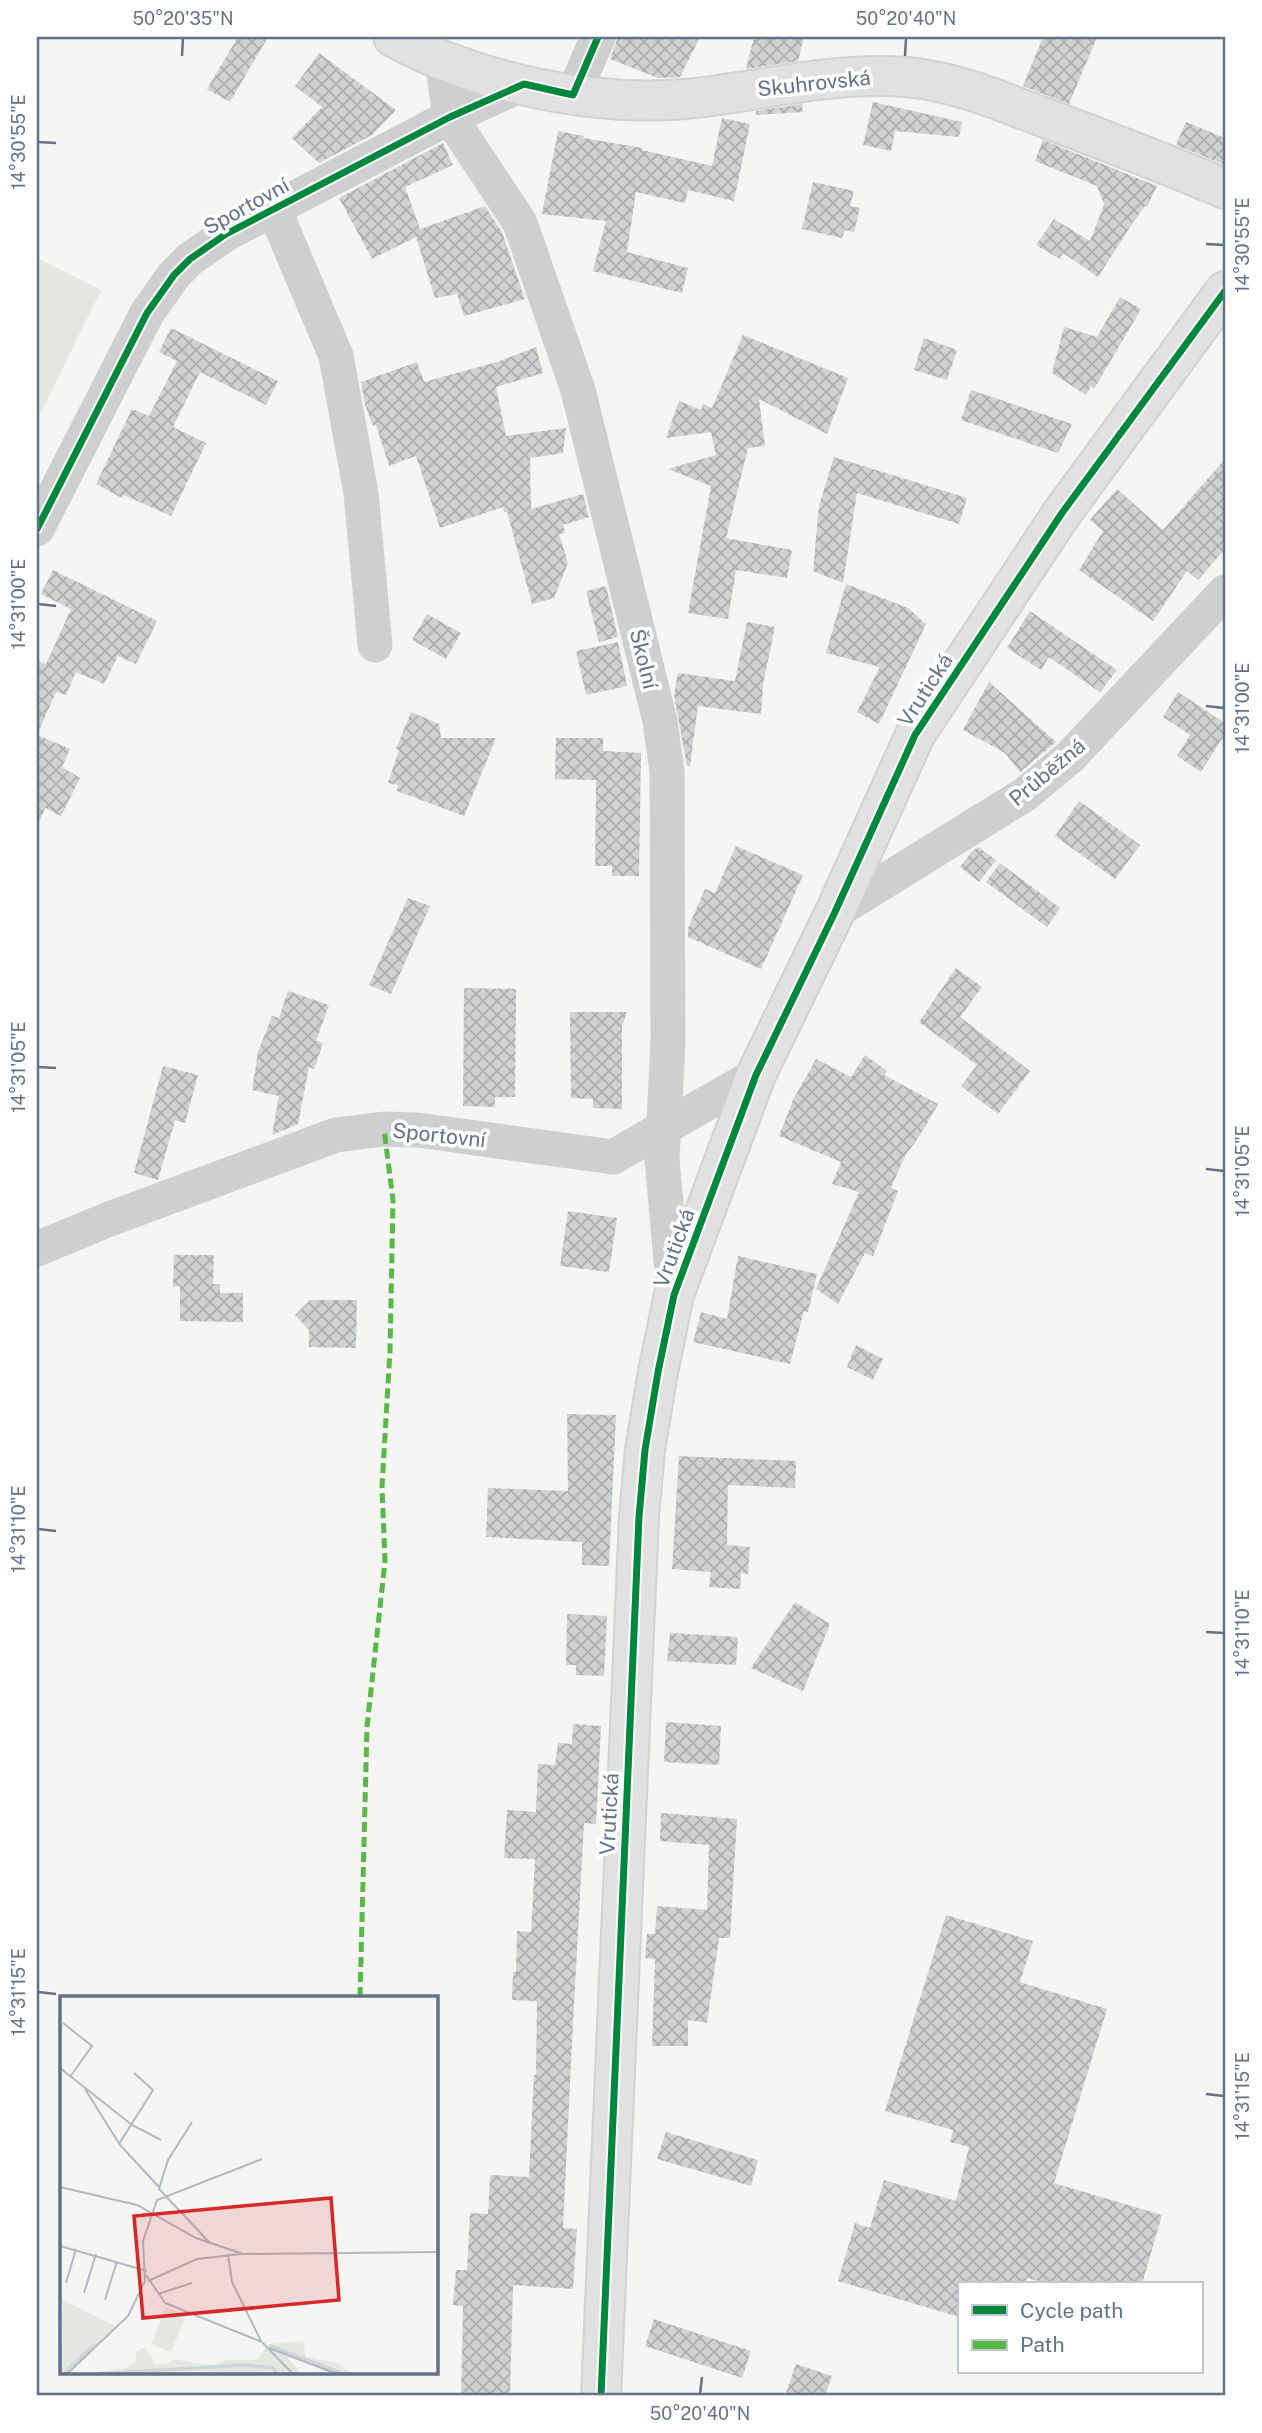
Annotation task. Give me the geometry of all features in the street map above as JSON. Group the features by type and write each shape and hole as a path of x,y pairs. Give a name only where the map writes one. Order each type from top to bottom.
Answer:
{"street":[{"name":"Skuhrovská","path":"393,37 442,61 573,95 656,101 845,78 877,76 940,82 974,91 1147,155 1225,189"},
{"path":"573,95 598,37"},
{"name":"Školní","path":"442,61 450,117 520,222 574,377 660,721 667,771 668,1042 662,1159 674,1294"},
{"name":"Sportovní","path":"37,529 147,313 174,275 208,246 274,209 450,117 524,84"},
{"name":"Sportovní","path":"274,209 336,356 362,494 375,645"},
{"name":"Vrutická","path":"601,2396 639,1517 645,1450 674,1294 756,1075 835,912 915,735 1062,513 1225,291"},
{"name":"Průběžná","path":"835,912 1024,795 1070,757 1225,592"},
{"name":"Sportovní","path":"37,1249 335,1135 384,1129 418,1130 613,1157 756,1075"}],"shaded area":[{"path":"37,258 101,290 37,420"}],"building":[{"path":"238,37 268,37 230,102 207,89"},
{"path":"618,37 700,37 680,77 658,78 610,59"},
{"path":"754,37 804,37 798,61 746,69"},
{"path":"1043,37 1097,37 1069,104 1023,86"},
{"path":"319,53 396,110 372,135 319,163 292,138 322,107 295,86"},
{"path":"873,102 962,122 959,137 895,131 891,151 863,145"},
{"path":"802,104 803,112 756,115 756,111"},
{"path":"722,118 750,124 734,201 688,190 685,203 636,192 627,252 688,268 682,293 593,271 606,221 542,214 558,131 643,148 642,150 712,166"},
{"path":"1186,122 1225,138 1225,165 1176,145"},
{"path":"1043,140 1157,186 1147,207 1145,206 1130,227 1098,277 1063,253 1060,259 1036,245 1054,219 1090,241 1104,205 1097,186 1035,161"},
{"path":"443,143 453,165 405,187 420,229 485,206 502,232 525,299 464,316 457,294 435,298 416,237 372,259 339,198"},
{"path":"813,182 854,191 850,206 860,208 854,232 845,230 842,238 802,229"},
{"path":"1120,297 1141,309 1094,389 1091,386 1086,395 1052,373 1064,327 1097,337"},
{"path":"171,328 278,381 266,405 200,372 173,427 206,443 171,516 124,495 122,498 96,484 132,409 149,416 177,361 159,352"},
{"path":"743,335 848,378 827,434 759,399 765,446 748,448 726,538 792,550 787,578 736,570 728,619 688,613 711,486 668,469 716,455 711,432 666,438 679,401 701,410 703,404 712,408"},
{"path":"924,338 957,350 947,380 914,370"},
{"path":"536,347 543,373 496,387 506,436 566,428 563,453 530,458 531,509 583,494 589,517 563,525 565,533 559,534 568,563 554,598 532,604 507,512 504,512 503,507 440,528 416,456 389,466 376,425 373,426 365,405 361,382 417,362 424,382 497,362"},
{"path":"971,390 1072,424 1058,453 961,420"},
{"path":"834,457 967,498 959,524 857,493 843,583 813,571 819,506"},
{"path":"1225,459 1225,549 1198,580 1187,571 1153,621 1079,570 1103,531 1090,520 1117,489 1163,530"},
{"path":"53,570 157,621 136,664 118,656 104,684 76,672 66,695 56,692 37,735 37,660 46,664 71,609 41,594"},
{"path":"846,584 908,608 926,624 879,724 857,712 880,667 826,653"},
{"path":"606,586 618,637 599,642 586,591"},
{"path":"1030,611 1117,670 1100,692 1049,657 1041,670 1007,648"},
{"path":"427,614 461,633 446,659 412,640"},
{"path":"747,622 775,627 763,684 761,714 698,706 690,766 687,766 674,695 678,673 735,681"},
{"path":"618,642 627,686 586,695 576,651"},
{"path":"989,682 1056,742 1020,772 1005,753 963,730"},
{"path":"1178,692 1225,723 1225,734 1201,772 1177,756 1190,735 1163,717"},
{"path":"411,712 439,724 441,738 496,738 464,816 397,791 398,785 388,783 399,750 396,749"},
{"path":"37,735 70,749 62,767 80,778 61,816 45,808 37,828"},
{"path":"556,738 603,738 603,751 641,753 639,876 612,876 612,866 595,866 596,780 555,779"},
{"path":"1079,801 1140,845 1115,879 1055,836"},
{"path":"736,846 803,875 761,969 688,937 688,928 705,889 715,893"},
{"path":"978,847 996,860 979,882 960,867"},
{"path":"1000,863 1060,908 1047,927 986,882"},
{"path":"408,898 430,906 391,994 369,985"},
{"path":"956,968 982,987 960,1017 1030,1071 998,1114 961,1086 977,1065 919,1022"},
{"path":"464,988 516,989 515,1097 495,1097 495,1107 463,1106"},
{"path":"288,991 329,1005 316,1041 323,1043 314,1069 309,1067 298,1124 272,1135 279,1096 252,1090 258,1052 272,1016 279,1018"},
{"path":"570,1012 627,1012 622,1027 622,1109 593,1108 593,1099 571,1098"},
{"path":"865,1055 887,1071 884,1075 938,1104 905,1156 891,1188 898,1191 873,1256 865,1253 838,1304 816,1289 859,1192 832,1184 841,1162 779,1136 793,1100 816,1059 851,1077"},
{"path":"163,1066 198,1075 185,1123 175,1120 158,1180 134,1173"},
{"path":"568,1211 617,1218 609,1272 560,1266"},
{"path":"174,1255 214,1255 213,1284 220,1284 220,1293 243,1293 243,1322 180,1321 180,1286 173,1287"},
{"path":"738,1256 817,1274 808,1312 804,1311 790,1364 693,1342 701,1312 727,1319"},
{"path":"310,1300 357,1300 356,1348 309,1347 309,1330 295,1315"},
{"path":"856,1345 883,1359 873,1380 847,1367"},
{"path":"567,1414 616,1415 609,1566 582,1565 582,1542 486,1537 488,1488 568,1491"},
{"path":"679,1456 796,1461 795,1488 728,1485 727,1545 750,1547 748,1574 741,1573 740,1589 709,1587 711,1572 672,1569"},
{"path":"795,1602 830,1624 803,1691 751,1668"},
{"path":"567,1614 607,1616 604,1676 576,1675 576,1665 566,1665"},
{"path":"670,1633 738,1637 736,1665 667,1661"},
{"path":"666,1722 721,1726 719,1765 664,1762"},
{"path":"573,1724 601,1726 596,1824 584,1823 572,2042 563,2228 577,2229 573,2289 513,2285 510,2396 461,2396 463,2306 453,2305 456,2270 467,2270 470,2213 488,2214 490,2175 529,2177 536,2075 537,2001 512,2000 517,1931 531,1932 535,1859 504,1858 507,1810 536,1812 538,1764 555,1765 558,1743 572,1744"},
{"path":"661,1813 737,1819 730,1938 719,1938 707,2023 688,2020 688,2046 652,2046 655,1959 645,1958 647,1934 655,1934 657,1906 707,1910 709,1845 660,1841"},
{"path":"946,1915 1033,1941 1020,1982 1107,2009 1054,2183 1162,2215 1143,2282 1042,2282 1027,2278 1026,2282 958,2282 958,2317 838,2281 855,2223 870,2228 884,2180 956,2201 969,2147 950,2142 953,2130 885,2111"},
{"path":"666,2132 758,2160 751,2186 657,2159"},
{"path":"654,2319 751,2351 742,2378 645,2346"},
{"path":"796,2364 832,2376 825,2396 785,2396"}],"marked path":[{"path":"360,1996 367,1727 385,1561 382,1487 390,1350 393,1200 384,1129"}],"cycle path":[{"path":"37,529 147,313 174,275 190,259 226,234 450,117 524,84 573,95 598,37"},
{"path":"601,2396 639,1517 645,1450 674,1295 756,1075 835,912 915,735 1062,513 1225,291"}]}
